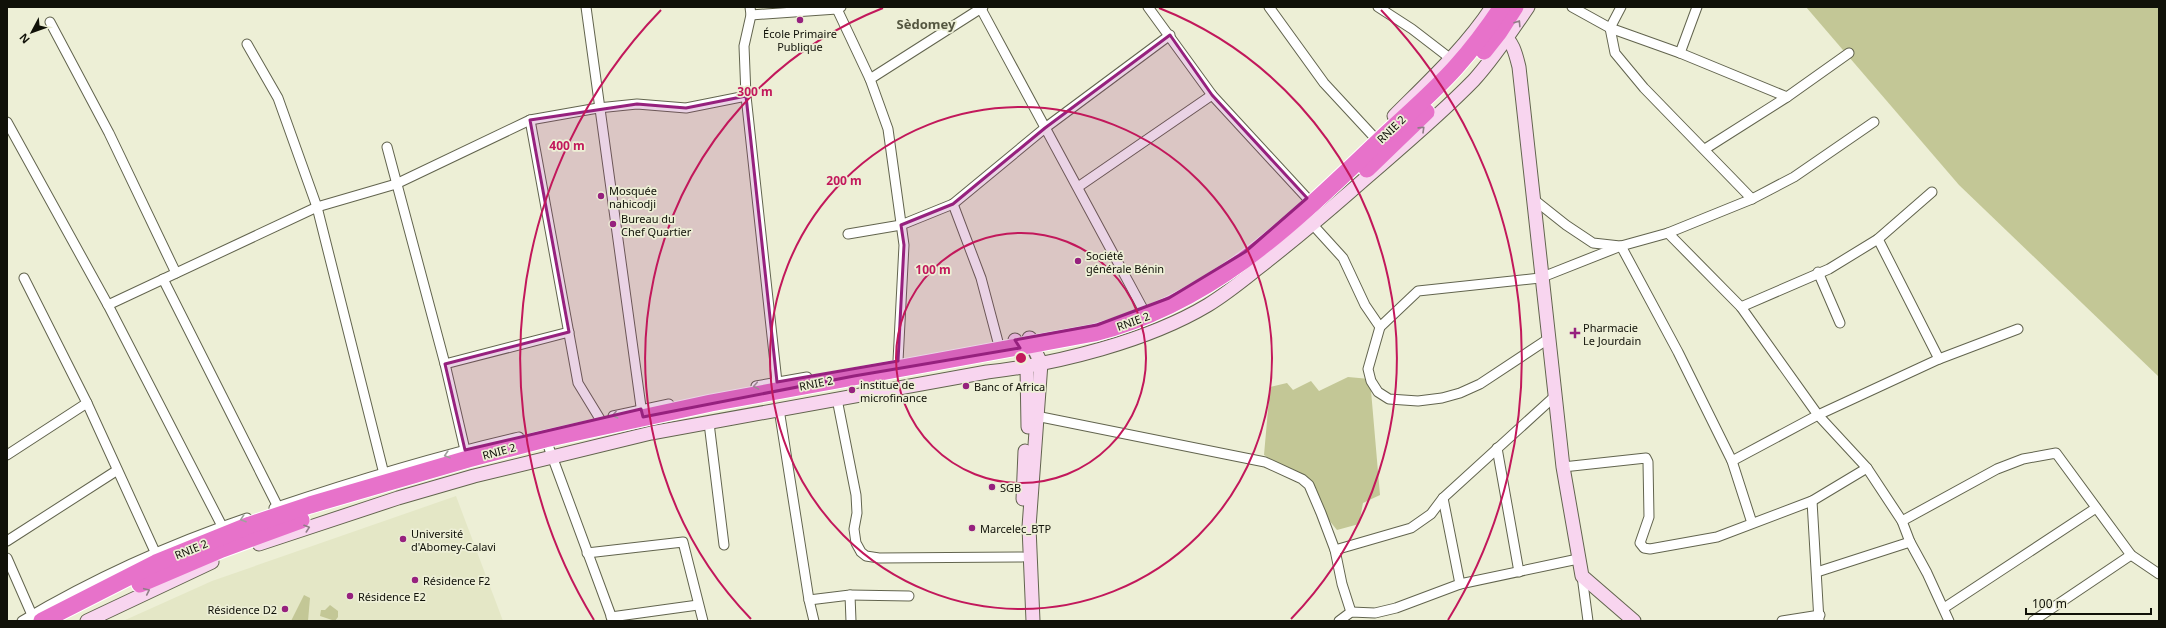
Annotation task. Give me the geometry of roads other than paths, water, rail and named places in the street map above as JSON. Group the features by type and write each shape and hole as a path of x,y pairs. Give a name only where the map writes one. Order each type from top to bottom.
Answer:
{"highway":[{"name":"RNIE 2","path":"1498,32 1502,7"},
{"name":"RNIE 2","path":"66,621 158,575 222,549 307,517 390,491 550,452 648,425 1028,352 1115,337 1168,316 1208,295 1244,269 1366,169 1465,72 1498,32 1515,7"},
{"name":"RNIE 2","path":"37,618 156,563 265,520 310,504 468,459 642,413 854,376 1028,352"}],"street":[{"path":"586,7 598,108 642,413"},
{"path":"870,80 981,7 1143,309"},
{"path":"1148,7 1170,35 1212,95 1307,198"},
{"path":"1269,7 1324,84 1374,137"},
{"path":"1378,7 1412,29 1451,59"},
{"path":"87,621 184,575 269,541 398,498 550,452 651,433 710,424 779,409 987,372 1028,352 1097,324 1143,309 1202,281 1246,252 1374,137 1451,59 1492,7"},
{"path":"22,621 37,618 93,583 222,526 340,486 464,450 600,419 642,413 777,382 998,342 1028,352 1112,346 1170,324 1209,305 1245,278 1313,225 1408,142 1474,79 1498,32 1528,7"},
{"path":"1572,7 1610,28 1680,53 1787,97"},
{"path":"1621,7 1610,28 1615,53 1649,93 1752,199"},
{"path":"1680,53 1698,7"},
{"path":"777,382 746,96 744,46 751,11 839,8 870,80 888,129 904,245 898,361"},
{"path":"50,22 108,133 176,273"},
{"path":"1498,32 1515,53 1519,67 1540,278 1563,468 1582,576 1588,621"},
{"path":"848,234 901,224 953,204 1045,128 1170,35"},
{"path":"247,44 278,98 317,207 384,474"},
{"path":"1705,149 1787,97 1849,53"},
{"path":"1078,187 1212,95"},
{"path":"108,305 317,207 396,184 530,120 598,108 637,104 686,108 746,96"},
{"path":"530,120 578,382 600,419"},
{"path":"7,122 108,305 222,526"},
{"path":"1548,339 1480,384 1460,393 1418,401 1389,399 1378,392 1370,381 1368,369 1380,327 1418,291 1540,278 1621,246 1668,233 1752,199 1794,177 1874,122"},
{"path":"387,147 445,364 464,450"},
{"path":"1741,307 1818,272 1828,269 1878,239 1932,192"},
{"path":"1532,198 1566,226 1593,243 1621,246"},
{"path":"953,204 981,278 998,342"},
{"path":"1313,225 1343,258 1365,305 1380,327"},
{"path":"1668,233 1741,307 1818,415 1867,468 1902,521 1910,542 1944,608 1948,621"},
{"path":"1878,239 1939,359"},
{"path":"1621,246 1678,352 1732,461 1752,523"},
{"path":"1818,272 1840,323"},
{"path":"24,278 87,404 116,471 156,554"},
{"path":"163,279 278,507"},
{"path":"1732,461 1818,415 1939,359 2018,329"},
{"path":"445,364 570,332"},
{"path":"1028,352 1036,416 1029,528 1033,621"},
{"path":"1024,621 1022,557 1023,477 1028,424 1028,352"},
{"path":"1335,550 1411,528 1431,514 1443,498 1555,396"},
{"path":"837,399 856,495 857,513 854,529 856,543 860,552 866,556 879,558 1022,557"},
{"path":"7,455 87,404"},
{"path":"779,409 809,600 814,621"},
{"path":"1036,416 1265,462 1287,471 1309,485 1335,550 1342,584 1351,612"},
{"path":"710,424 724,545"},
{"path":"1497,448 1519,572"},
{"path":"550,452 612,619 698,605"},
{"path":"1902,521 1998,469 2022,459 2056,452 2131,555 2159,574"},
{"path":"1563,468 1646,458 1648,462 1649,517 1640,543 1644,548 1650,549 1699,542 1812,501 1867,468"},
{"path":"7,541 116,471"},
{"path":"1443,498 1460,584"},
{"path":"1782,621 1819,618 1812,501"},
{"path":"1944,608 2096,508"},
{"path":"587,553 683,542 703,621"},
{"path":"1817,572 1910,542"},
{"path":"2034,621 2131,555"},
{"path":"7,558 37,618"},
{"path":"1339,621 1351,612 1377,617 1396,608 1460,584 1578,559"},
{"path":"1582,576 1634,621"},
{"path":"809,600 850,595 910,596"},
{"path":"850,595 852,621"}],"place":[{"name":"École Primaire Publique","path":"800,20"},
{"name":"Mosquée nahicodji","path":"601,196"},
{"name":"Bureau du Chef Quartier","path":"613,224"},
{"name":"Société générale Bénin","path":"1078,261"},
{"name":"Pharmacie Le Jourdain","path":"1575,333"},
{"name":"Banc of Africa","path":"966,386"},
{"name":"institue de microfinance","path":"852,390"},
{"name":"SGB","path":"992,487"},
{"name":"Marcelec_BTP","path":"972,528"},
{"name":"Université d'Abomey-Calavi","path":"403,539"},
{"name":"Résidence F2","path":"415,580"},
{"name":"Résidence E2","path":"350,596"},
{"name":"Résidence D2","path":"285,609"}],"district":[{"name":"Sèdomey","path":"926,24"}]}
